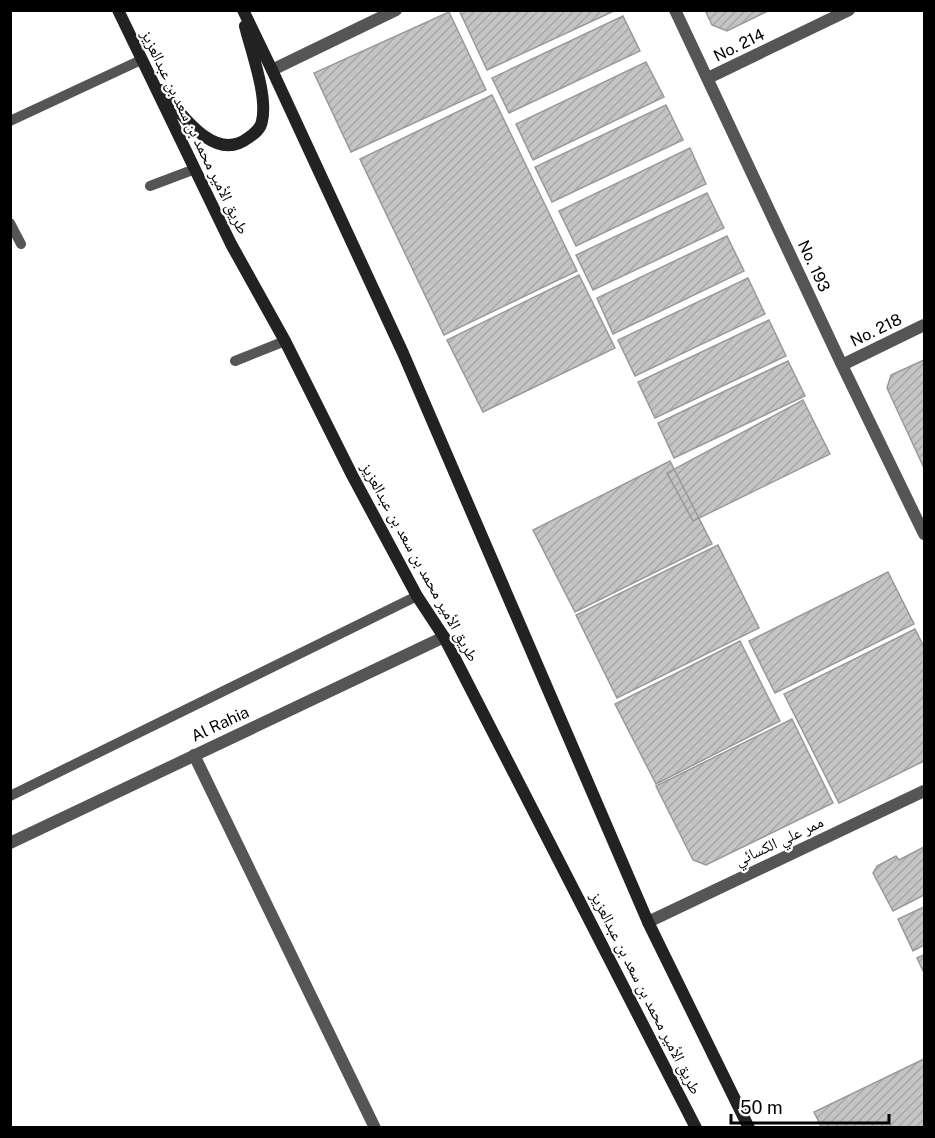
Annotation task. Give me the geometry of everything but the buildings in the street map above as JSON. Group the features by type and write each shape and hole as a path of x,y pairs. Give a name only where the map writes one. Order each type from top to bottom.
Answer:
{"main road":[{"name":"طريق الأمير محمد بن سعد بن عبدالعزيز","path":"118,10 231,244 285,341 352,475 417,596 444,637 696,1128"},
{"name":"طريق الأمير محمد بن سعد بن عبدالعزيز","path":"242,10 403,353 648,922 749,1128"},
{"path":"148,75 195,130 207,139 229,146 244,141 256,132 262,123 262,109 261,85 242,10"}],"street":[{"path":"272,70 396,10"},
{"name":"No. 193","path":"675,10 924,534"},
{"name":"No. 214","path":"708,78 849,10"},
{"name":"No. 218","path":"842,365 924,325"},
{"name":"Al Rahia","path":"10,843 444,637"},
{"path":"194,755 375,1128"},
{"name":"ممر علي الكسائي","path":"648,922 924,791"}],"lane":[{"path":"10,121 141,60"},
{"path":"150,186 195,169"},
{"path":"10,223 21,244"},
{"path":"235,361 285,341"},
{"path":"10,796 417,596"}]}
